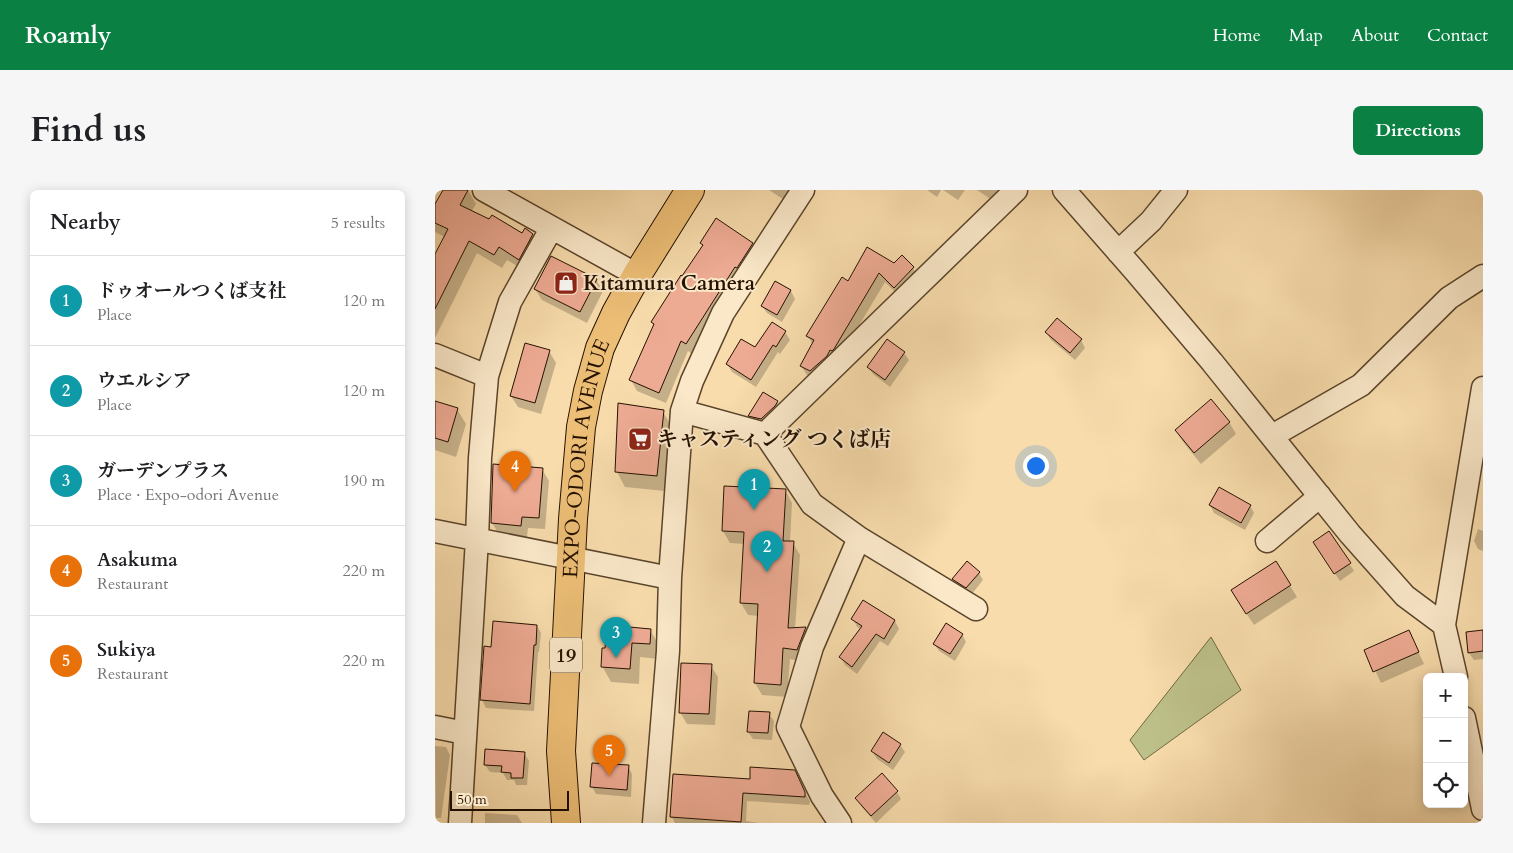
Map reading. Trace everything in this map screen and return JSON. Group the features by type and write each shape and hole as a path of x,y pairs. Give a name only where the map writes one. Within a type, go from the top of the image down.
{"main road":[{"name":"EXPO-ODORI AVENUE","path":"566,823 561,751 573,519 581,426 587,391 600,348 616,313 637,275 690,190"},
{"name":"EXPO-ODORI AVENUE","path":"546,823 561,751"}],"street":[{"path":"484,190 551,229 637,275"},
{"path":"654,823 668,651 670,578 682,411 692,381 723,313 803,190"},
{"path":"765,434 1016,190"},
{"path":"1064,190 1273,436 1350,534 1405,596 1444,625"},
{"path":"1118,252 1151,220 1176,190"},
{"path":"460,823 480,458 487,376 510,302 551,229"},
{"path":"1273,436 1361,385 1449,298 1483,276"},
{"path":"435,355 487,376"},
{"path":"1455,673 1444,625 1483,388"},
{"path":"682,411 765,434 812,504 859,538 976,609"},
{"path":"1464,497 1483,476"},
{"path":"1267,541 1320,496"},
{"path":"435,532 670,578"},
{"path":"840,823 822,796 788,727 812,647 859,538"},
{"path":"435,727 465,733"},
{"path":"1468,736 1482,797"}],"green space":[{"path":"1211,637 1241,690 1144,760 1130,740"}],"building":[{"path":"443,190 468,190 460,205 489,219 492,215 522,233 525,228 533,234 519,260 499,247 494,255 469,241 435,309 435,254 448,229 435,223 435,204"},
{"path":"716,218 753,243 737,268 735,267 686,344 681,341 659,393 629,380 654,324 651,322 703,245 700,243"},
{"path":"867,247 894,263 902,255 914,267 894,288 879,273 834,349 830,350 827,356 810,371 800,366 814,340 806,336 842,277 848,281"},
{"path":"551,256 597,279 580,312 534,289"},
{"path":"775,281 791,290 777,315 761,306"},
{"path":"1057,318 1082,339 1070,353 1045,332"},
{"path":"772,322 786,331 776,347 773,345 751,380 726,364 741,339 755,347"},
{"path":"887,339 905,352 885,380 867,367"},
{"path":"525,343 550,350 535,403 510,396"},
{"path":"763,392 778,401 775,406 761,419 748,416"},
{"path":"1211,399 1230,422 1194,453 1175,430"},
{"path":"435,401 458,408 448,442 435,438"},
{"path":"618,403 664,410 657,476 615,472"},
{"path":"493,464 543,468 539,518 522,517 521,526 491,523"},
{"path":"724,486 786,489 783,541 794,541 788,628 806,627 797,650 783,648 781,685 754,683 758,604 740,603 744,532 722,531"},
{"path":"1219,487 1251,505 1241,523 1209,505"},
{"path":"1329,531 1351,563 1334,574 1313,542"},
{"path":"967,561 980,572 966,588 952,579"},
{"path":"1276,561 1291,585 1246,614 1231,590"},
{"path":"863,600 895,620 884,639 876,634 852,667 839,657 862,626 851,619"},
{"path":"493,621 537,625 530,704 480,700 484,646 491,647"},
{"path":"946,623 963,634 950,654 933,644"},
{"path":"607,625 651,629 650,644 632,643 630,669 601,667 602,648 605,648"},
{"path":"1409,630 1419,652 1373,672 1364,650"},
{"path":"1483,630 1483,651 1468,653 1466,632"},
{"path":"681,663 712,664 709,714 679,713"},
{"path":"749,711 770,712 768,733 747,732"},
{"path":"883,732 901,744 889,763 871,751"},
{"path":"485,749 525,752 523,778 511,778 511,773 501,772 502,766 484,765"},
{"path":"592,763 629,765 627,790 590,787"},
{"path":"750,767 795,770 805,792 805,797 743,793 741,822 670,817 673,774 750,779"},
{"path":"882,773 898,791 871,816 855,798"}],"place":[{"name":"Kitamura Camera","path":"566,283"},
{"name":"キャスティング つくば店","path":"640,439"},
{"name":"Asakuma","path":"515,492"},
{"name":"ドゥオールつくば支社","path":"754,510"},
{"name":"ウエルシア","path":"767,572"},
{"name":"ガーデンプラス","path":"616,658"},
{"name":"Sukiya","path":"609,776"}]}
